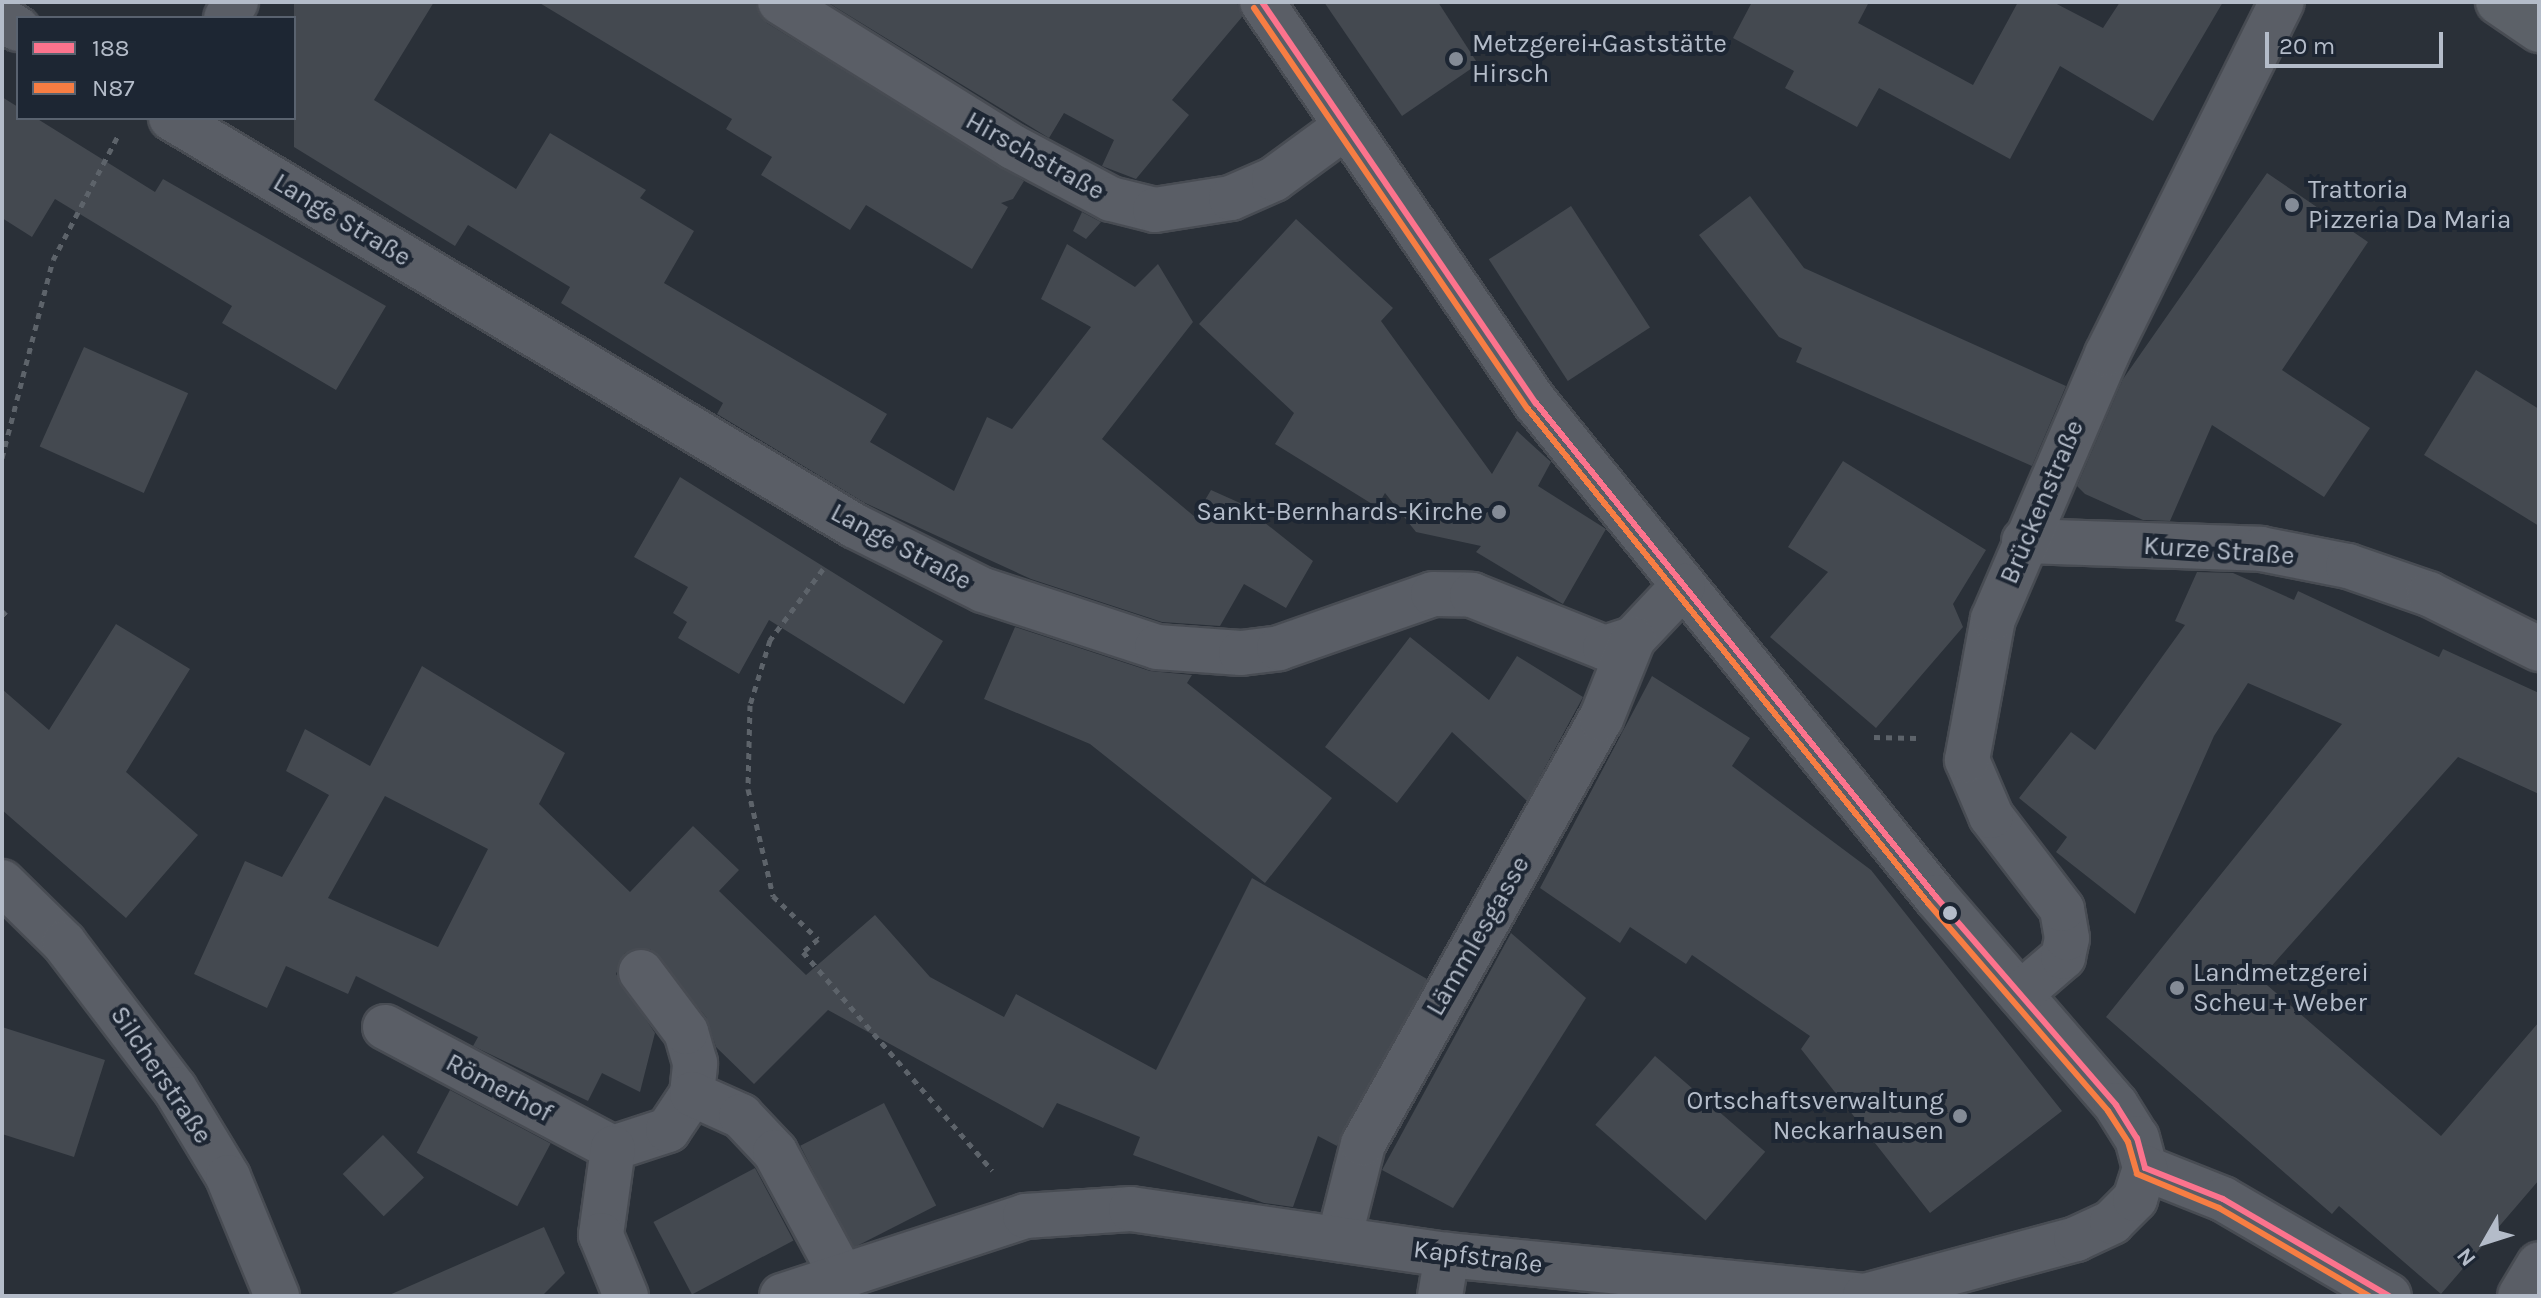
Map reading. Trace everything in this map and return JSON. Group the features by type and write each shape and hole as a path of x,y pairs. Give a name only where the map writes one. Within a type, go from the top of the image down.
{"main road":[{"path":"2498,2 2539,30"}],"street":[{"name":"Hirschstraße","path":"780,2 1013,147 1111,199 1155,210 1231,198 1274,179 1345,127"},
{"path":"1262,2 1536,403 2020,994 2116,1105 2137,1138 2145,1168 2223,1199 2389,1296"},
{"name":"Brückenstraße","path":"2020,994 2063,957 2062,909 1991,816 1967,760 1993,619 2024,541 2140,284 2282,2"},
{"name":"Lange Straße","path":"174,120 855,526 983,590 1157,647 1241,653 1279,648 1433,594 1472,595 1582,644 1605,648 1633,639"},
{"name":"Kurze Straße","path":"2024,541 2261,549 2348,566 2429,594 2539,649"},
{"path":"1633,639 1683,586"},
{"name":"Lämmlesgasse","path":"1339,1239 1363,1144 1478,930 1571,775 1633,639"},
{"name":"Silcherstraße","path":"2,882 64,943 175,1089 228,1177 277,1296"},
{"path":"626,1296 601,1235 613,1148 668,1130 692,1094 695,1063 686,1032 641,972"},
{"name":"Römerhof","path":"385,1027 613,1148"},
{"path":"692,1094 741,1116 775,1152 842,1276"},
{"name":"Kapfstraße","path":"782,1296 1025,1216 1131,1209 1339,1239 1443,1275 1833,1296 1897,1294 2076,1239 2112,1222 2135,1199 2145,1168"},
{"path":"2520,1296 2539,1264"}],"path":[{"path":"2,458 53,260 107,153"},
{"path":"855,526 770,640 750,705 748,789 773,896 818,939 803,952 995,1173 1025,1216"},
{"path":"1883,737 1926,738"}],"building":[{"path":"294,2 434,2 374,100 516,189 550,133 646,190 640,198 694,231 664,283 887,414 870,442 954,491 987,417 1012,429 1091,327 1041,299 1067,244 1135,287 1158,264 1193,322 1102,439 1195,517 1211,490 1240,503 1313,561 1286,608 1244,584 1220,626 1162,622 1031,579 863,502 717,414 723,403 561,303 570,287 468,225 455,246 294,147"},
{"path":"538,2 755,2 767,23 1024,181 1013,199 1001,203 1008,207 972,269 866,205 850,230 761,175 772,157 726,129 732,119"},
{"path":"827,2 1237,2 1242,17 1172,100 1189,115 1136,179 1102,166 1114,140 1064,113 1049,138"},
{"path":"1324,2 1438,2 1478,64 1402,116"},
{"path":"1752,2 1869,2 1858,23 1973,85 2018,2 2053,2 2103,28 2120,2 2223,2 2153,121 2060,66 2010,159 1879,88 1857,127 1785,88 1794,71 1733,38"},
{"path":"2,97 16,106 16,120 39,120 155,192 163,179 386,306 336,390 222,323 232,306 55,199 32,237 2,218"},
{"path":"2267,173 2368,242 2282,370 2370,428 2324,497 2212,425 2170,521 2143,520 2085,494 2077,486 2123,379"},
{"path":"1750,196 1804,268 2066,386 2032,466 1796,362 1802,348 1779,337 1699,235"},
{"path":"1571,206 1650,328 1568,381 1489,259"},
{"path":"1082,212 1101,222 1086,239 1073,231"},
{"path":"1296,219 1393,308 1381,321 1492,474 1517,431 1551,462 1538,486 1606,529 1563,604 1476,552 1481,546 1416,532 1385,493 1377,507 1275,444 1294,413 1199,324"},
{"path":"84,347 188,393 144,493 40,447"},
{"path":"2476,370 2539,409 2539,526 2424,455"},
{"path":"1843,461 1986,550 1953,604 1963,627 1876,728 1770,637 1828,572 1788,547"},
{"path":"680,477 943,641 904,704 769,620 739,674 678,638 687,622 673,613 688,587 634,557"},
{"path":"2197,572 2233,573 2294,600 2298,591 2439,657 2443,649 2539,693 2539,794 2458,757 2260,979 2441,1136 2539,1022 2539,1180 2441,1294 2339,1206 2332,1214 2106,1017 2342,724 2248,683 2214,736 2135,914 2056,852 2067,837 2019,798 2071,732 2095,750 2185,625 2175,621"},
{"path":"116,624 190,669 126,772 198,835 126,918 2,810 2,689 49,730"},
{"path":"1015,627 1150,671 1192,675 1187,683 1332,798 1265,883 1090,744 984,699"},
{"path":"1410,637 1489,700 1517,656 1583,697 1527,801 1452,732 1397,803 1325,747"},
{"path":"422,666 565,753 539,804 630,892 693,826 739,870 719,891 806,975 875,915 930,977 1004,1017 1016,994 1156,1070 1252,878 1427,979 1337,1146 1318,1136 1293,1207 1264,1203 1133,1155 1140,1137 1057,1103 1043,1128 828,1010 754,1084 716,1047 706,1017 650,949 625,953 616,974 655,1033 640,1092 602,1073 588,1101 473,1046 478,1037 356,976 348,994 286,966 267,1008 194,974 245,861 282,877 329,795 286,771 305,729 370,766","holes":["385,796 488,849 438,947 328,898"]},
{"path":"1652,676 1750,738 1732,766 1871,870 2062,1111 1930,1213 1801,1049 1810,1036 1692,955 1686,964 1630,927 1620,943 1540,888"},
{"path":"1511,933 1586,998 1453,1208 1382,1170"},
{"path":"2,1027 105,1060 74,1157 2,1134"},
{"path":"1655,1056 1765,1152 1705,1220 1595,1125"},
{"path":"450,1090 551,1144 517,1206 417,1153"},
{"path":"884,1103 936,1205 852,1248 800,1146"},
{"path":"383,1135 424,1177 384,1216 343,1174"},
{"path":"755,1168 793,1240 692,1294 653,1222"},
{"path":"544,1227 565,1273 542,1296 387,1296"}],"transit line":[{"name":"188","path":"1262,2 1536,403 1936,897 2116,1105 2137,1138 2145,1168"},
{"name":"N87","path":"1254,8 1528,409 1928,903 2108,1111 2128,1142 2137,1174 2219,1208 2369,1296"},
{"name":"188","path":"2145,1168 2223,1199 2389,1296"}],"place":[{"name":"Metzgerei+Gaststätte Hirsch","path":"1456,59"},
{"name":"Trattoria Pizzeria Da Maria","path":"2292,205"},
{"name":"Sankt-Bernhards-Kirche","path":"1499,512"},
{"name":"Landmetzgerei Scheu + Weber","path":"2177,988"},
{"name":"Ortschaftsverwaltung Neckarhausen","path":"1960,1116"}]}
